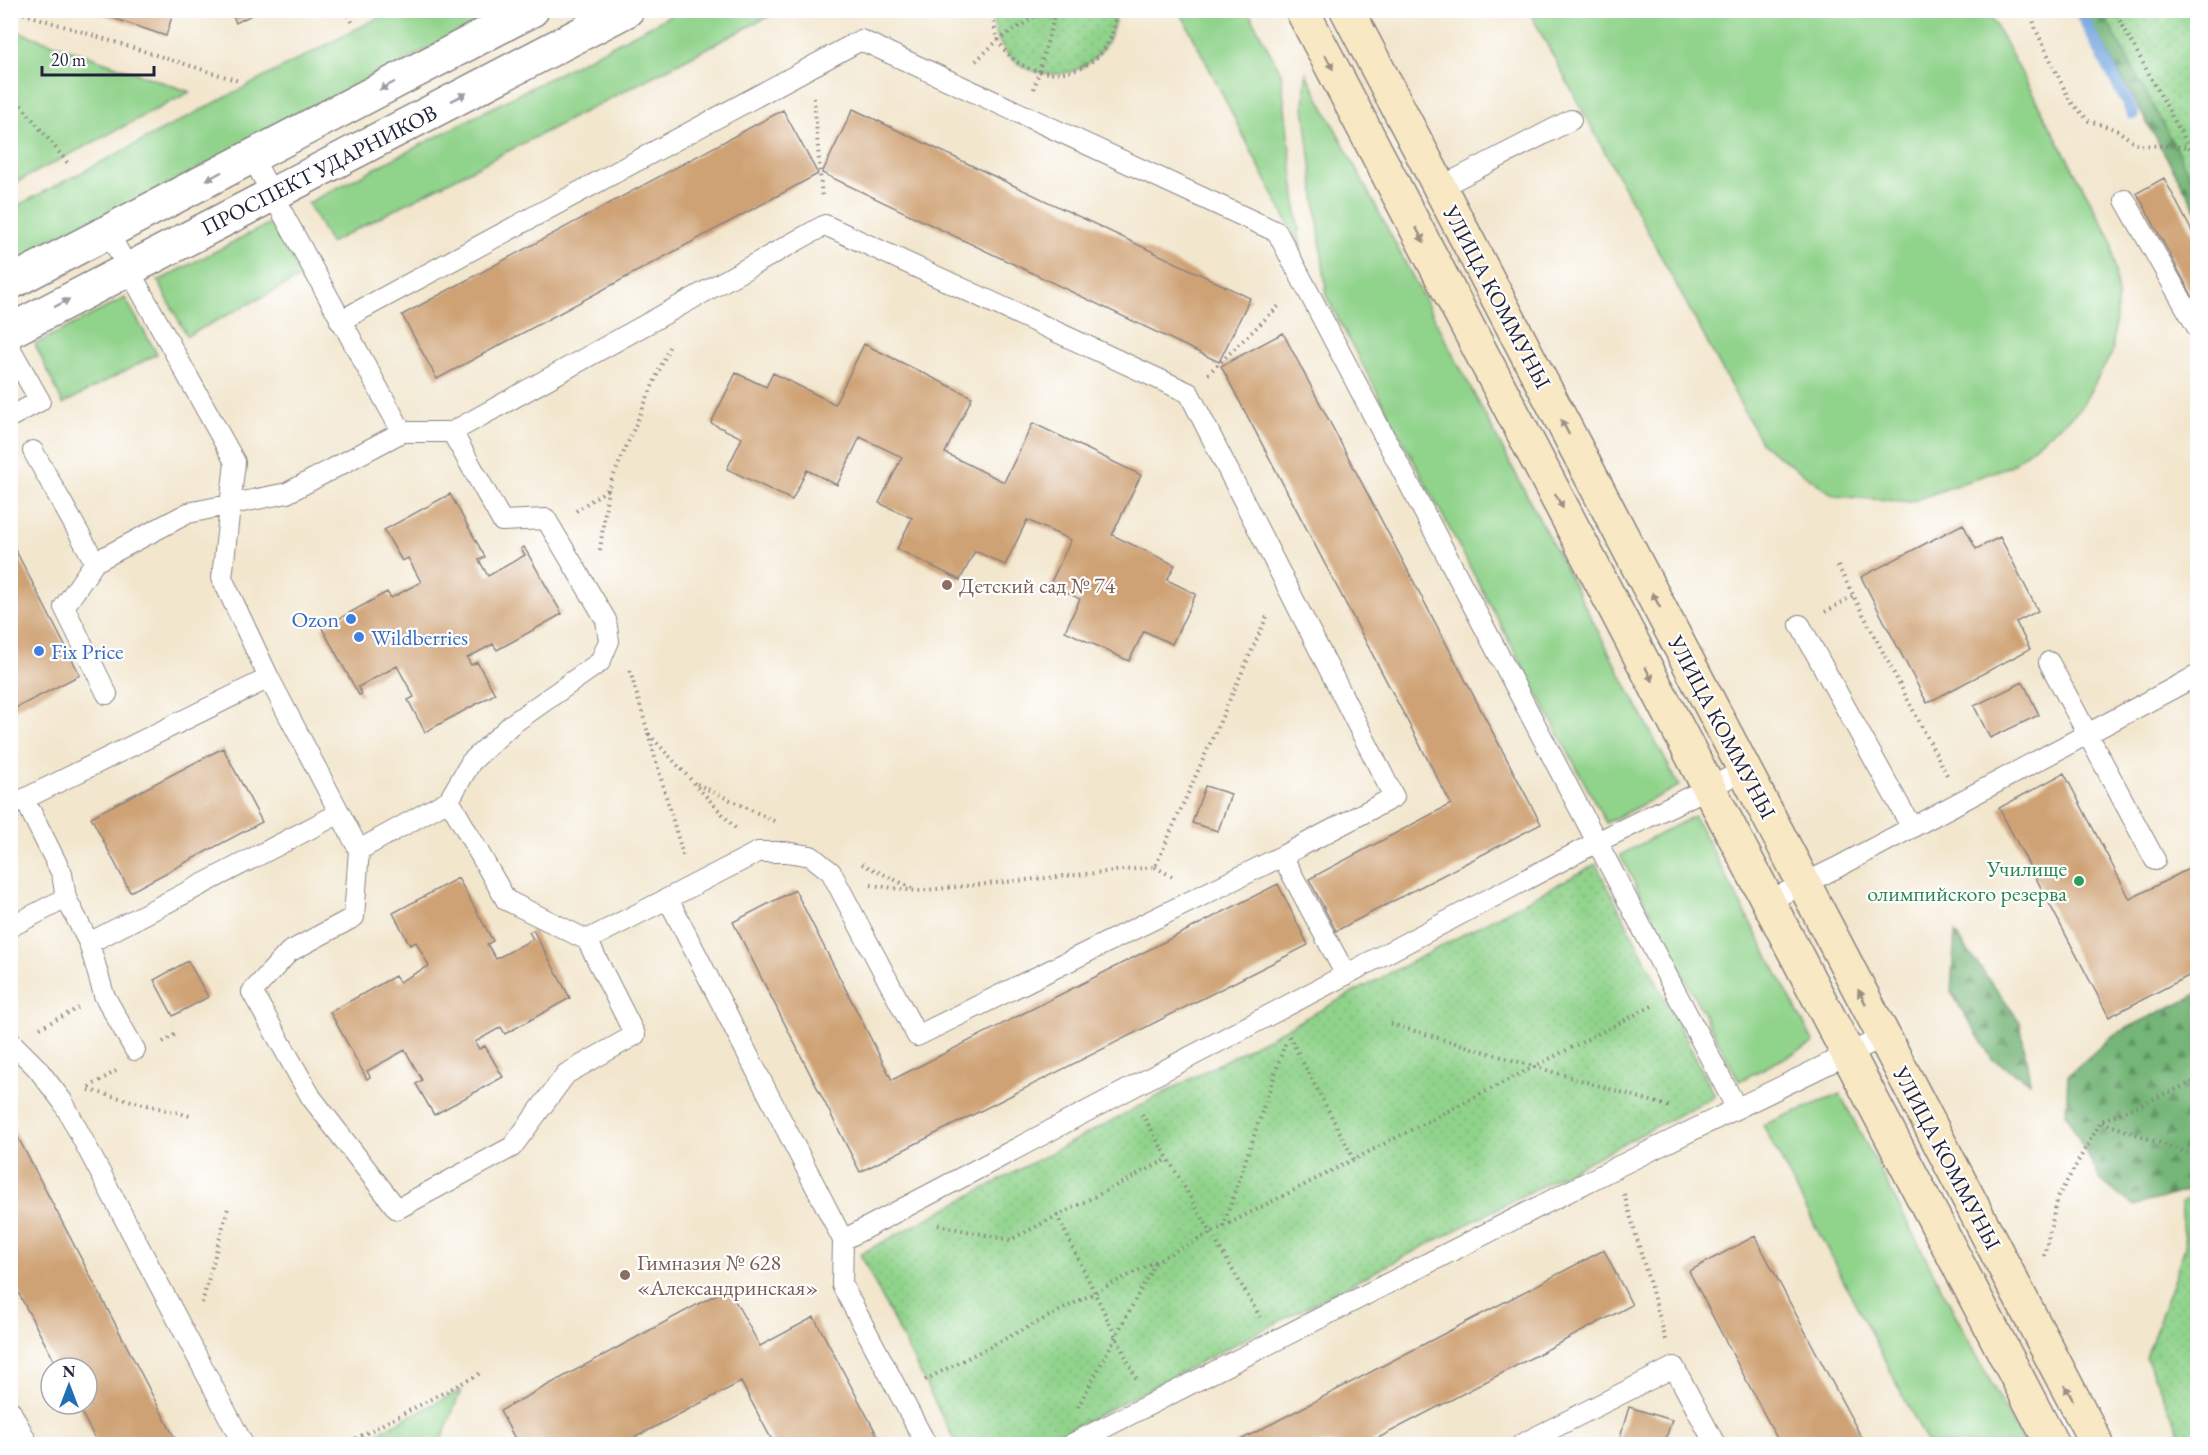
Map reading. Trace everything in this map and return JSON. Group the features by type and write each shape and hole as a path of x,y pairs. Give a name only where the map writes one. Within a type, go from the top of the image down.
{"main road":[{"name":"УЛИЦА КОММУНЫ","path":"1302,10 2052,1444"},
{"name":"УЛИЦА КОММУНЫ","path":"1347,10 2097,1444"}],"street":[{"name":"ПРОСПЕКТ УДАРНИКОВ","path":"10,282 532,10"},
{"name":"ПРОСПЕКТ УДАРНИКОВ","path":"10,331 627,10"}],"lane":[{"path":"340,321 861,39 1277,232 1737,1107"},
{"path":"1439,188 1571,120"},
{"path":"252,157 402,432"},
{"path":"2126,200 2198,329"},
{"path":"106,694 64,607 94,562 188,513 287,493 402,432 452,432 825,225 1189,393 1394,797 1282,856 917,1036 838,881 811,856 786,852 758,852 586,940"},
{"path":"108,232 236,462 222,578 269,678 338,814 359,850 354,917 289,952 252,992 311,1097 397,1209 512,1147 566,1074 635,1035 586,940 506,900 449,800"},
{"path":"10,348 40,401 10,417"},
{"path":"359,850 449,800 471,762 512,724 600,662 609,641 606,620 546,519 502,521 452,432"},
{"path":"33,451 94,562"},
{"path":"1800,625 1912,828"},
{"path":"2049,662 2156,860"},
{"path":"1768,902 2198,675"},
{"path":"10,806 269,678"},
{"path":"843,1240 1599,841 1745,770"},
{"path":"31,812 62,874 66,898 89,943 104,995 135,1050"},
{"path":"89,943 338,814"},
{"path":"1282,856 1346,975"},
{"path":"10,927 66,898"},
{"path":"668,899 843,1240 842,1285 926,1444"},
{"path":"1072,1444 1712,1119 1883,1037"},
{"path":"11,1042 63,1102 243,1444"},
{"path":"1522,1444 1674,1367 1715,1444"},
{"path":"10,1410 28,1444"}],"path":[{"path":"12,10 239,81"},
{"path":"346,10 352,22"},
{"path":"993,10 998,39 1015,61 1040,73 1067,73 1092,62 1109,40 1115,10"},
{"path":"953,82 998,39 1046,10"},
{"path":"1026,116 1056,10"},
{"path":"2030,10 2036,30 2070,101 2089,121 2117,130 2138,145 2189,147"},
{"path":"2114,10 2198,164"},
{"path":"812,65 825,225"},
{"path":"10,91 70,166"},
{"path":"1189,393 1304,281"},
{"path":"592,595 602,542 608,489 689,300"},
{"path":"546,519 577,511 608,489"},
{"path":"1838,566 1961,801"},
{"path":"838,881 916,891 1155,867 1283,579"},
{"path":"609,641 625,654 692,887"},
{"path":"648,733 758,852"},
{"path":"899,1394 1676,993"},
{"path":"11,1042 104,995"},
{"path":"1277,1011 1354,1159"},
{"path":"1391,1024 1712,1119"},
{"path":"1223,1227 1288,1034"},
{"path":"2044,1256 2058,1197 2101,1121 2198,1080"},
{"path":"86,1089 190,1116"},
{"path":"1143,1116 1274,1341"},
{"path":"2101,1121 2191,1154 2198,1161"},
{"path":"891,1215 1010,1240 1168,1159"},
{"path":"1617,1167 1674,1367"},
{"path":"190,1344 228,1208"},
{"path":"1057,1215 1149,1406"},
{"path":"1073,1415 1155,1261"},
{"path":"345,1444 481,1373"}],"green space":[{"path":"993,10 1115,10 1116,14 1107,42 1091,61 1071,71 1049,74 1028,69 1010,56 997,36"},
{"path":"391,11 501,11 11,266 11,209"},
{"path":"679,11 779,11 330,243 308,203"},
{"path":"1180,11 1248,11 1281,73 1301,249"},
{"path":"1529,11 1988,11 2111,239 2118,297 2112,353 2080,409 2010,466 1910,502 1835,496 1762,444"},
{"path":"2084,11 2197,11 2197,211"},
{"path":"2102,11 2197,11 2197,188"},
{"path":"11,29 190,92 11,185"},
{"path":"1306,73 1679,786 1606,823 1327,298 1304,106"},
{"path":"272,222 301,277 187,336 158,281"},
{"path":"125,298 157,354 63,404 35,344"},
{"path":"1694,816 1814,1043 1739,1081 1620,855"},
{"path":"1596,864 1715,1096 1042,1444 956,1444 860,1254"},
{"path":"1955,933 2020,1022 2030,1082 1992,1059 1951,992"},
{"path":"2197,994 2197,1188 2134,1206 2101,1181 2066,1114 2068,1075 2115,1034"},
{"path":"1840,1094 2023,1444 1928,1444 1763,1125"},
{"path":"2197,1191 2198,1444 2185,1444 2146,1358 2185,1247 2181,1203"},
{"path":"461,1390 440,1444 355,1444"}],"building":[{"path":"89,10 174,10 166,36"},
{"path":"230,10 261,10 236,23"},
{"path":"853,109 1250,298 1219,362 822,173"},
{"path":"783,110 818,174 437,379 402,315"},
{"path":"2164,178 2198,243 2198,307 2137,193"},
{"path":"1283,333 1541,824 1336,931 1309,879 1451,804 1221,366"},
{"path":"864,344 972,397 945,453 1004,482 1033,423 1141,475 1112,535 1175,565 1167,580 1196,594 1172,644 1144,631 1129,661 1065,631 1080,599 1050,584 1071,540 1027,520 1005,565 975,551 960,580 897,549 912,518 879,503 902,457 860,437 837,485 807,470 792,500 727,469 742,438 711,423 736,373 766,387 773,373 835,404"},
{"path":"450,494 485,557 479,560 488,576 525,555 521,549 524,547 562,614 497,650 493,644 467,658 471,665 477,662 495,694 425,732 408,700 414,697 397,666 358,687 362,694 359,695 322,628 387,592 391,598 421,582 408,558 402,561 384,530"},
{"path":"1963,524 1976,549 2000,537 2038,611 2016,622 2030,649 1927,703 1861,577"},
{"path":"14,547 80,675 10,711 10,549"},
{"path":"2023,682 2039,715 1990,738 1974,706"},
{"path":"223,748 262,822 130,892 91,817"},
{"name":"Училище олимпийского резерва","path":"2064,773 2130,899 2198,864 2198,971 2109,1017 1999,808"},
{"path":"1205,786 1231,794 1218,831 1192,823"},
{"path":"458,878 493,941 487,944 496,959 533,939 529,932 533,930 570,998 505,1034 501,1027 475,1042 479,1049 485,1046 503,1077 434,1115 416,1084 422,1080 405,1050 367,1071 370,1077 367,1079 330,1012 395,976 399,982 429,966 416,942 410,945 393,913"},
{"path":"1278,884 1308,945 860,1172 733,922 795,890 892,1080"},
{"path":"188,961 208,997 173,1016 154,980"},
{"path":"10,1122 178,1444 98,1444 83,1416 99,1416 99,1356 52,1356 10,1277"},
{"path":"1755,1236 1865,1444 1780,1444 1689,1271"},
{"path":"1604,1250 1632,1305 1367,1444 1233,1444"},
{"path":"728,1288 760,1346 814,1317 882,1444 774,1444 741,1382 622,1444 518,1444 500,1411"},
{"path":"1629,1407 1672,1420 1664,1444 1618,1444"}],"waterway":[{"path":"2079,10 2133,114"}],"place":[{"name":"Детский сад № 74","path":"947,585"},
{"name":"Ozon","path":"351,619"},
{"name":"Wildberries","path":"359,637"},
{"name":"Fix Price","path":"39,651"},
{"name":"Училище олимпийского резерва","path":"2079,881"},
{"name":"Гимназия № 628 «Александринская»","path":"625,1275"}]}
